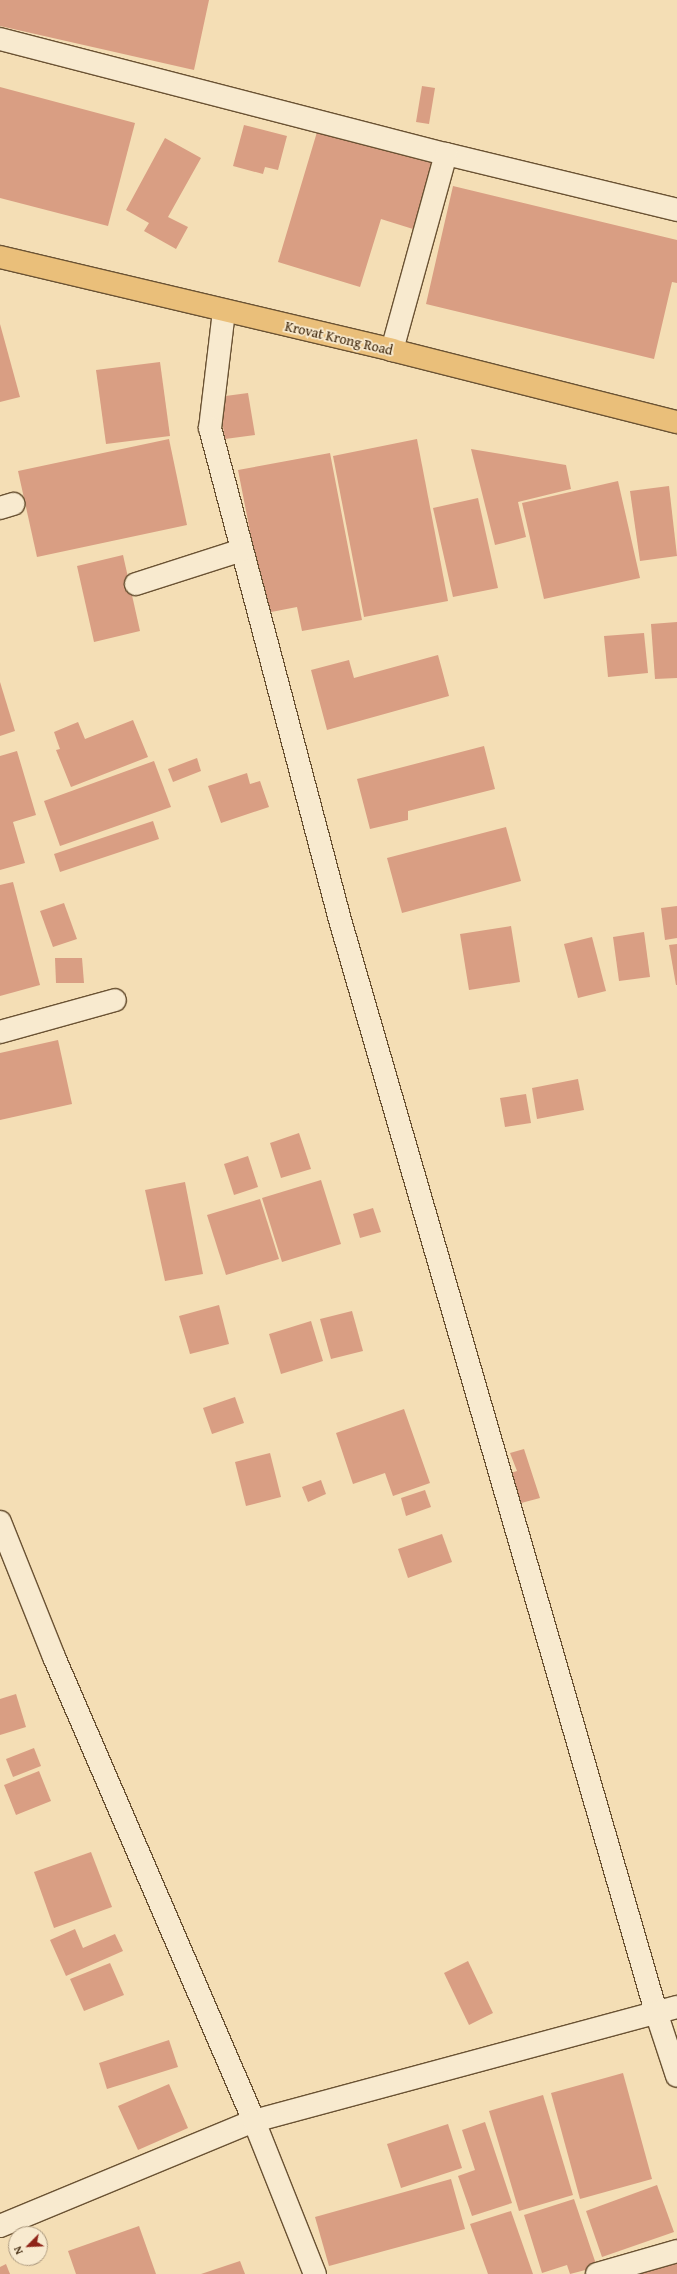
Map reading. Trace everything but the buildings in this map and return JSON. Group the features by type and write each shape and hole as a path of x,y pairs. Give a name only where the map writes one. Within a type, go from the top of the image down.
{"highway":[{"name":"Krovat Krong Road","path":"0,257 392,350 677,422"}],"street":[{"path":"0,39 446,154 677,210"},
{"path":"392,350 446,154"},
{"path":"224,311 210,428 340,920 656,2012 677,2076"},
{"path":"136,584 242,550"},
{"path":"0,1032 115,1000"},
{"path":"0,1522 57,1664 254,2121 315,2274"},
{"path":"0,2226 254,2121 677,2007"},
{"path":"597,2274 677,2251"}]}
